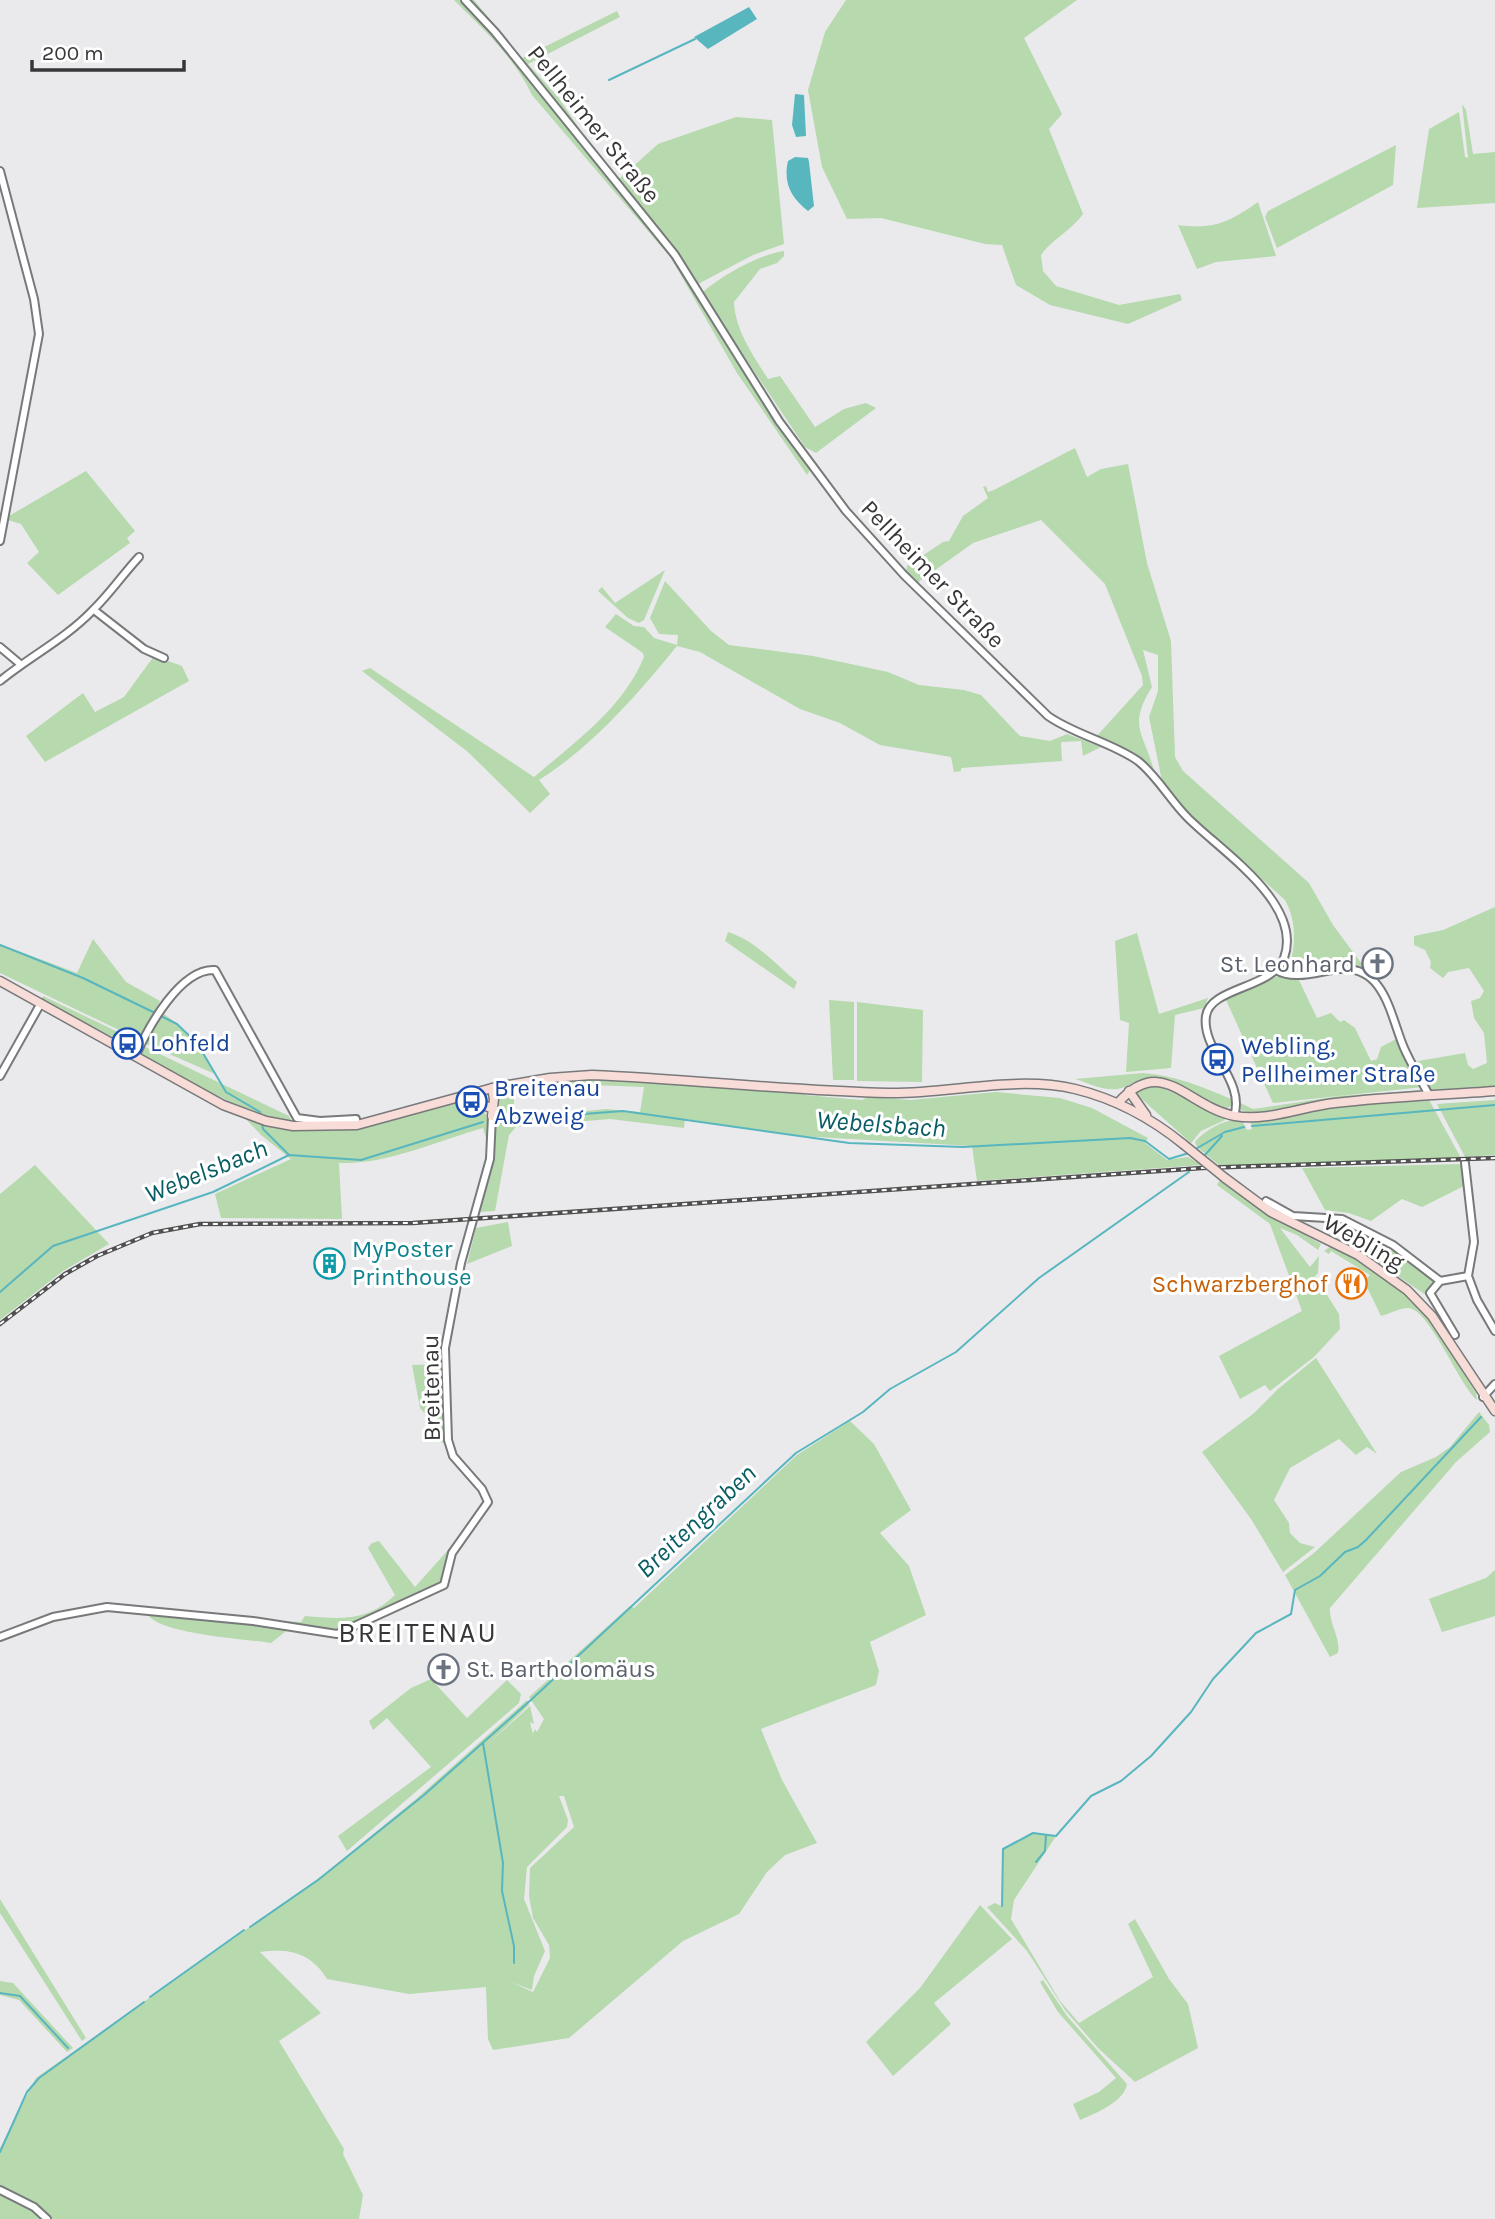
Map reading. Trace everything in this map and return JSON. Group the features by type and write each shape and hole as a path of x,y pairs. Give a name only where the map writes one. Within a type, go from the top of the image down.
{"main road":[{"path":"0,981 136,1055 195,1091 262,1119 302,1126 357,1125 488,1089 550,1078 592,1075 891,1093 1033,1085 1073,1088 1118,1103 1150,1120 1225,1178 1263,1203"},
{"path":"1118,1103 1141,1082 1163,1083 1234,1116 1254,1116 1335,1103 1495,1091"},
{"path":"488,1089 488,1107 492,1116"},
{"path":"488,1089 494,1100 492,1116"},
{"path":"1129,1091 1150,1120"},
{"path":"455,1098 477,1101 488,1107"},
{"name":"Webling","path":"1263,1203 1358,1255 1407,1290 1438,1325 1483,1397 1495,1411"}],"street":[{"name":"Pellheimer Straße","path":"465,0 495,32 541,93 676,255 779,421 868,537 1039,709 1066,728 1138,762 1187,817 1250,874 1279,912 1286,934 1285,956 1276,970"},
{"path":"0,171 34,299 39,334 0,541"},
{"path":"0,681 19,663 49,646 94,610 139,557"},
{"path":"94,610 144,649 164,658"},
{"path":"0,647 19,663"},
{"path":"1234,1116 1236,1109 1231,1084 1207,1029 1206,1013 1214,1002 1276,970 1285,975 1342,969 1369,975 1386,997 1404,1049 1429,1096"},
{"path":"136,1055 166,1002 200,973 215,970 297,1118 320,1121 356,1119 357,1125"},
{"path":"0,1076 41,1003"},
{"name":"Breitenau","path":"0,1637 53,1616 107,1607 300,1627 337,1634 444,1585 452,1553 488,1502 482,1489 453,1456 448,1440 445,1348 461,1263 490,1159 492,1116"},
{"path":"1465,1163 1474,1242 1468,1276 1477,1300 1495,1331"},
{"name":"Webling","path":"1263,1203 1293,1216 1342,1219 1352,1223 1393,1245 1440,1281"},
{"path":"1455,1335 1430,1296 1440,1281 1468,1276"},
{"path":"1483,1397 1495,1384"},
{"path":"1483,1397 1495,1390"},
{"path":"0,2190 34,2207 47,2219"}],"green space":[{"path":"454,0 462,0 480,17 671,256 733,357 810,470 807,475 737,373 671,258 532,95 507,56"},
{"path":"468,0 474,0 522,58 617,11 620,17 528,64 558,97 581,131 579,135 493,26"},
{"path":"846,0 1077,0 1024,38 1062,114 1049,129 1083,214 1041,255 1043,271 1056,286 1119,305 1180,294 1182,300 1128,324 1050,305 1016,285 1002,245 985,244 881,218 847,219 822,167 808,90 825,32"},
{"path":"1462,104 1466,110 1473,154 1495,152 1495,203 1417,208 1429,129 1459,112 1465,157 1468,158"},
{"path":"736,117 772,120 784,244 753,255 698,284 682,259 618,180 658,144"},
{"path":"1396,145 1393,185 1277,248 1265,217 1268,211"},
{"path":"1258,202 1276,256 1216,262 1197,269 1178,225 1221,223"},
{"path":"784,251 784,256 777,263 760,269 734,302 741,332 751,351 768,379 780,376 815,427 844,409 866,403 876,408 816,453 805,447 705,298 704,291 732,272 753,261"},
{"path":"1075,448 1087,477 1101,469 1128,464 1147,563 1171,641 1175,757 1183,771 1309,883 1333,925 1364,967 1361,969 1337,966 1288,971 1294,935 1292,917 1285,900 1189,813 1162,781 1149,717 1158,691 1158,655 1143,650 1152,687 1144,700 1139,721 1154,771 1095,738 1143,685 1142,676 1105,584 1041,520 973,543 917,583 906,572 907,566 943,542 949,541 963,516 988,498 983,487 986,486 988,492 994,490"},
{"path":"86,471 135,531 127,538 130,543 58,595 27,563 39,552 21,524 8,520 9,516"},
{"path":"665,570 644,620 639,623 628,618 598,591 602,587 615,603"},
{"path":"665,581 711,631 729,645 813,656 888,672 919,685 964,690 981,695 1020,736 1050,741 1067,734 1101,747 1083,756 1081,741 1061,742 1062,761 961,768 961,771 954,772 951,757 880,745 840,723 800,709 700,652 677,646 596,736 539,780 550,794 530,813 468,752 362,671 370,668 534,777 611,708 635,675 644,657 643,653 605,627 616,614 634,626 644,627 654,638 677,645 678,635 659,634 650,618"},
{"path":"154,656 182,666 189,681 45,762 26,736 83,693 95,712 124,697"},
{"path":"1495,907 1495,1087 1430,1090 1416,1066 1418,1061 1465,1053 1468,1065 1473,1069 1487,1063 1484,1033 1474,1018 1471,1001 1480,998 1484,991 1469,968 1448,972 1443,978 1430,968 1431,962 1425,950 1414,945 1414,936 1443,930"},
{"path":"728,932 747,941 772,960 797,982 794,989 725,941"},
{"path":"1137,933 1159,1014 1208,998 1204,1008 1175,1015 1171,1068 1126,1072 1129,1023 1120,1020 1115,941"},
{"path":"93,939 126,982 160,1001 140,1040 0,973 0,944 77,973"},
{"path":"1297,976 1317,1018 1331,1013 1340,1022 1344,1020 1355,1028 1371,1061 1377,1059 1381,1047 1398,1038 1423,1087 1273,1103 1226,1000 1275,977"},
{"path":"43,996 139,1042 136,1046 127,1041 122,1044 42,999"},
{"path":"829,1000 854,1002 854,1080 833,1080"},
{"path":"857,1002 923,1010 922,1082 857,1081"},
{"path":"161,1012 193,1039 215,1074 144,1043"},
{"path":"143,1046 289,1116 292,1122 251,1110 213,1094 140,1053"},
{"path":"1143,1073 1166,1076 1199,1086 1231,1099 1232,1105 1226,1109 1217,1106 1181,1087 1152,1078 1116,1089 1098,1087 1075,1079"},
{"path":"596,1079 801,1091 805,1095 862,1100 868,1097 910,1100 996,1092 1060,1098 1092,1108 1148,1138 1145,1143 1167,1160 1188,1157 1202,1165 977,1181 972,1146 798,1136 685,1119 684,1128 610,1119 516,1127 509,1135 495,1211 479,1212 489,1175 498,1094 513,1088","holes":["565,1084 644,1087 640,1112 606,1109 514,1118 514,1093"]},
{"path":"1153,1084 1222,1115 1225,1120 1201,1131 1191,1143 1136,1094 1138,1088"},
{"path":"1422,1090 1418,1093 1318,1102 1252,1114 1241,1110 1238,1102 1253,1109 1340,1096"},
{"path":"1428,1098 1461,1158 1220,1166 1197,1147 1195,1142 1210,1129 1229,1121 1242,1120 1247,1130 1252,1129 1250,1120 1341,1105"},
{"path":"1495,1100 1495,1155 1465,1157 1437,1104"},
{"path":"468,1101 481,1105 487,1117 488,1145 483,1128 393,1156 357,1163 339,1163 342,1219 221,1218 215,1194 291,1159 244,1117 293,1128 341,1129"},
{"path":"1463,1164 1464,1186 1422,1207 1402,1199 1371,1221 1349,1213 1325,1210 1302,1168"},
{"path":"35,1165 109,1244 63,1271 0,1320 0,1194"},
{"path":"1220,1180 1272,1216 1321,1244 1318,1250 1297,1235 1280,1228 1310,1267 1319,1256 1318,1273 1315,1276 1339,1314 1340,1329 1314,1357 1270,1391 1265,1385 1240,1399 1219,1356 1302,1311 1270,1224 1217,1185"},
{"path":"508,1222 512,1246 467,1264 476,1228"},
{"path":"1371,1235 1434,1279 1426,1295 1362,1252"},
{"path":"1331,1246 1382,1275 1417,1306 1446,1344 1476,1393 1477,1400 1425,1320 1416,1311 1408,1308 1381,1316 1364,1281 1370,1275 1331,1251 1329,1254 1324,1251"},
{"path":"442,1340 447,1445 434,1438 433,1423 420,1408 412,1365 440,1364"},
{"path":"1316,1358 1377,1454 1367,1447 1356,1455 1339,1439 1290,1468 1274,1500 1289,1523 1290,1533 1300,1543 1315,1547 1283,1572 1251,1519 1202,1452 1253,1414"},
{"path":"1479,1412 1489,1425 1490,1432 1456,1462 1330,1608 1338,1653 1330,1657 1285,1575 1314,1553 1401,1472 1436,1457 1450,1447"},
{"path":"850,1421 874,1444 911,1510 880,1533 909,1566 926,1615 870,1642 879,1671 876,1685 761,1729 782,1780 817,1843 785,1855 767,1872 739,1914 683,1941 569,2038 493,2050 488,2039 486,1987 409,1994 327,1979 314,1963 299,1954 260,1952 321,2013 279,2041 344,2149 343,2154 363,2195 359,2219 0,2219 0,2148 36,2078 323,1875 416,1799 527,1700 529,1705 485,1747 530,1706 533,1734 535,1729 537,1732 544,1719 529,1697 630,1606 634,1608 797,1455","holes":["559,1796 564,1796 574,1827 530,1868 529,1896 533,1918 549,1945 550,1958 533,1992 511,1982 532,1990 534,1976 545,1951 524,1899 527,1867 567,1827 568,1820"]},
{"path":"457,1540 443,1584 378,1615 335,1631 245,1619 301,1622 305,1616 342,1618 364,1614 385,1604 395,1595 368,1548 372,1543 379,1541 415,1587"},
{"path":"1495,1570 1495,1616 1442,1632 1429,1599 1486,1578"},
{"path":"147,1613 290,1628 271,1643 184,1631 154,1620"},
{"path":"431,1679 467,1718 507,1680 521,1694 519,1703 347,1851 338,1836 431,1767 387,1718 373,1730 369,1721 411,1688"},
{"path":"1033,1833 1056,1836 1014,1900 1011,1919 1060,2001 1079,2023 1153,1977 1128,1924 1135,1919 1169,1979 1188,2004 1198,2048 1135,2082 1098,2048 1065,2010 1027,1951 987,1907 995,1903 1003,1907 1003,1849"},
{"path":"0,1899 86,2038 82,2041 0,1913"},
{"path":"980,1905 1012,1939 934,2003 951,2024 893,2076 866,2042 920,1988"},
{"path":"1043,1980 1067,2016 1127,2084 1115,2101 1080,2120 1073,2104 1099,2092 1116,2078 1058,2012 1040,1982"},
{"path":"0,1981 13,1983 73,2048 67,2052 19,2000 0,1995"}],"water":[{"path":"749,7 757,19 708,49 694,37"},
{"path":"795,94 804,95 806,136 796,137 792,125"},
{"path":"795,157 808,158 809,162 814,206 808,211 797,201 788,183 788,161"}],"waterway":[{"path":"609,80 695,39"},
{"path":"0,945 83,978 153,1012"},
{"path":"161,1016 177,1024 197,1043 226,1092 261,1115"},
{"name":"Webelsbach","path":"1252,1126 1495,1105"},
{"name":"Webelsbach","path":"505,1120 623,1111 849,1143 963,1147 1130,1138 1145,1141 1169,1159 1189,1153"},
{"name":"Webelsbach","path":"0,1292 53,1246 213,1192 289,1155 361,1160 483,1122"},
{"path":"262,1124 263,1129 288,1154"},
{"name":"Breitengraben","path":"1194,1150 1225,1132 1244,1127"},
{"name":"Breitengraben","path":"1205,1155 1222,1136"},
{"name":"Breitengraben","path":"250,1927 318,1880 424,1795 532,1699 796,1453 863,1412 890,1389 956,1352 1039,1278 1189,1172"},
{"path":"1002,1906 1003,1849 1033,1833 1056,1836 1091,1796 1121,1781 1151,1756 1191,1712 1213,1679 1256,1633 1291,1614 1295,1590 1320,1576 1345,1552 1358,1547 1366,1540 1481,1417"},
{"path":"483,1743 503,1863 502,1891 514,1946 514,1963"},
{"path":"1036,1862 1045,1851 1046,1835"},
{"name":"Breitengraben","path":"150,1997 244,1930"},
{"path":"0,1993 20,1996 68,2048"},
{"name":"Breitengraben","path":"0,2152 27,2092 39,2078 144,2002"}],"railway":[{"path":"0,1324 65,1274 97,1256 152,1233 200,1224 413,1223 1202,1168 1495,1158"}],"place":[{"name":"St. Leonhard","path":"1378,964"},
{"name":"Lohfeld","path":"127,1043"},
{"name":"Webling, Pellheimer Straße","path":"1218,1060"},
{"name":"Breitenau Abzweig","path":"471,1102"},
{"name":"MyPoster Printhouse","path":"329,1263"},
{"name":"Schwarzberghof","path":"1351,1284"},
{"name":"St. Bartholomäus","path":"443,1669"}],"district":[{"name":"BREITENAU","path":"418,1632"}]}
